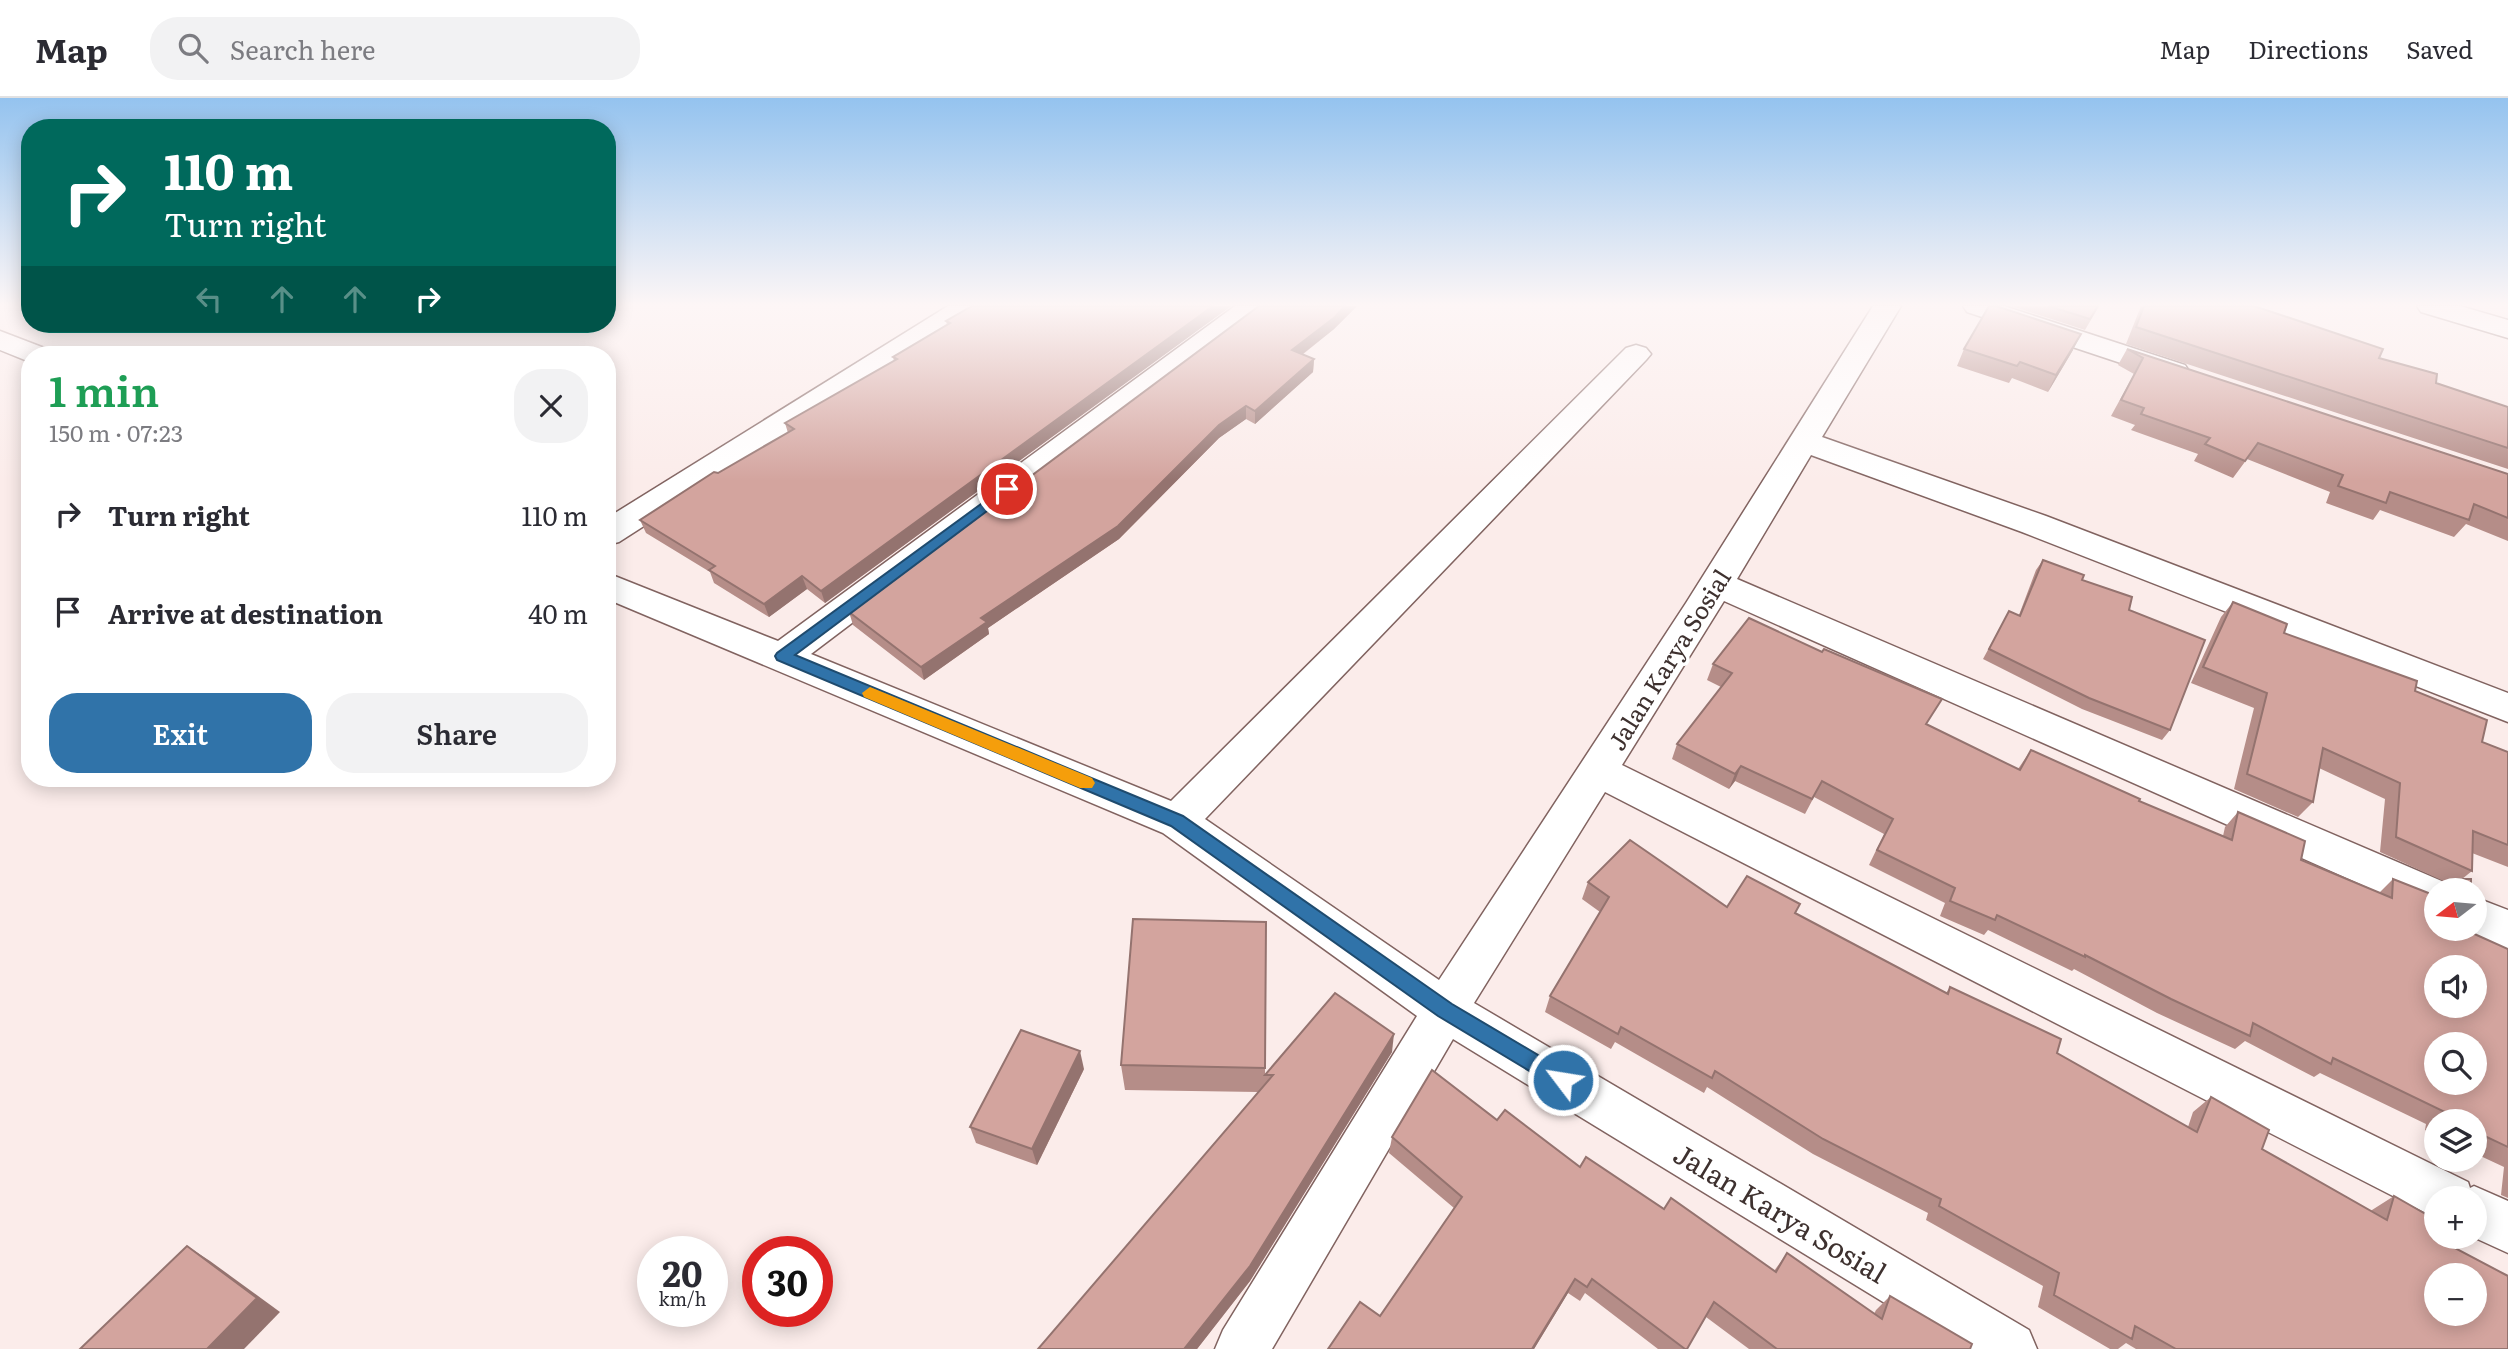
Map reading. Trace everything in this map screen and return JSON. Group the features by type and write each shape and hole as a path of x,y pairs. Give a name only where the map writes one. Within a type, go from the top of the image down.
{"street":[{"path":"616,528 875,364"},
{"path":"783,656 1175,364"},
{"path":"1177,821 1626,364"},
{"name":"Jalan Karya Sosial","path":"1445,1010 1717,584 1850,364"},
{"path":"2153,364 2203,381"},
{"path":"1802,441 2034,524 2508,708"},
{"path":"1717,584 2424,893"},
{"name":"Jalan Karya Sosial","path":"616,589 1177,821 1445,1010 2010,1349"},
{"path":"1597,770 2424,1186"},
{"path":"2487,921 2508,930"},
{"path":"1242,1349 1445,1010"},
{"path":"2487,1218 2508,1228"}],"building":[{"path":"888,364 1133,364 821,591 802,576 764,604 709,570 715,566 640,520 714,472 718,473 794,429 785,423"},
{"path":"1181,364 1308,364 1255,411 1246,406 1219,425 1118,526 981,618 987,622 921,667 849,612"},
{"path":"2027,364 2062,364 2056,375"},
{"path":"2140,364 2174,364 2508,474 2508,518 2474,504 2469,520 2390,492 2386,503 2338,486 2343,475 2258,443 2245,461 2205,444 2210,438 2141,414 2144,408 2121,400"},
{"path":"2251,364 2402,364 2437,374 2436,383 2508,407 2508,448"},
{"path":"2043,560 2084,575 2082,580 2132,597 2129,610 2205,640 2170,730 2089,698 1989,649 2009,611 2020,616"},
{"path":"2233,602 2287,624 2284,633 2417,681 2415,691 2487,720 2482,742 2508,752 2508,845 2473,831 2472,871 2396,837 2400,783 2323,748 2313,802 2247,774 2267,693 2203,667"},
{"path":"1749,618 1822,652 1824,649 1942,699 1926,724 2020,770 2031,750 2140,799 2139,801 2232,840 2238,812 2305,841 2301,860 2392,898 2393,879 2424,891 2424,942 2487,942 2487,940 2508,949 2508,1147 2487,1137 2487,1109 2439,1109 2333,1058 2331,1064 2253,1023 2250,1036 1997,915 1995,920 1950,901 1955,888 1877,850 1893,819 1822,781 1812,799 1741,766 1735,774 1677,744 1732,673 1713,664"},
{"path":"1630,840 1727,907 1747,876 1800,904 1795,913 1948,994 1950,987 2061,1039 2057,1053 2197,1132 2211,1097 2269,1130 2262,1149 2387,1220 2394,1196 2424,1213 2424,1249 2457,1249 2483,1263 2424,1263 2424,1326 2487,1326 2487,1265 2508,1276 2508,1349 2176,1349 2135,1326 2132,1339 2054,1295 2059,1273 1939,1206 1941,1199 1823,1139 1715,1071 1712,1078 1621,1027 1618,1034 1550,996 1609,897 1588,882"},
{"path":"1133,919 1266,922 1265,1068 1121,1065"},
{"path":"1335,993 1394,1034 1250,1266 1184,1349 1038,1349 1273,1075 1265,1075"},
{"path":"1021,1030 1080,1051 1032,1149 970,1127"},
{"path":"1432,1070 1497,1120 1505,1110 1580,1167 1586,1157 1664,1209 1671,1198 1776,1272 1787,1253 1882,1319 1890,1296 1972,1344 1970,1349 1777,1349 1714,1302 1685,1349 1592,1279 1587,1287 1575,1279 1532,1349 1328,1349 1360,1302 1380,1316 1462,1197 1392,1137"},
{"path":"187,1246 257,1298 207,1349 80,1349"}],"slow traffic":[{"path":"870,693 1086,783"}],"route":[{"path":"1007,489 783,656 1177,821 1445,1010 1563,1080"}]}
